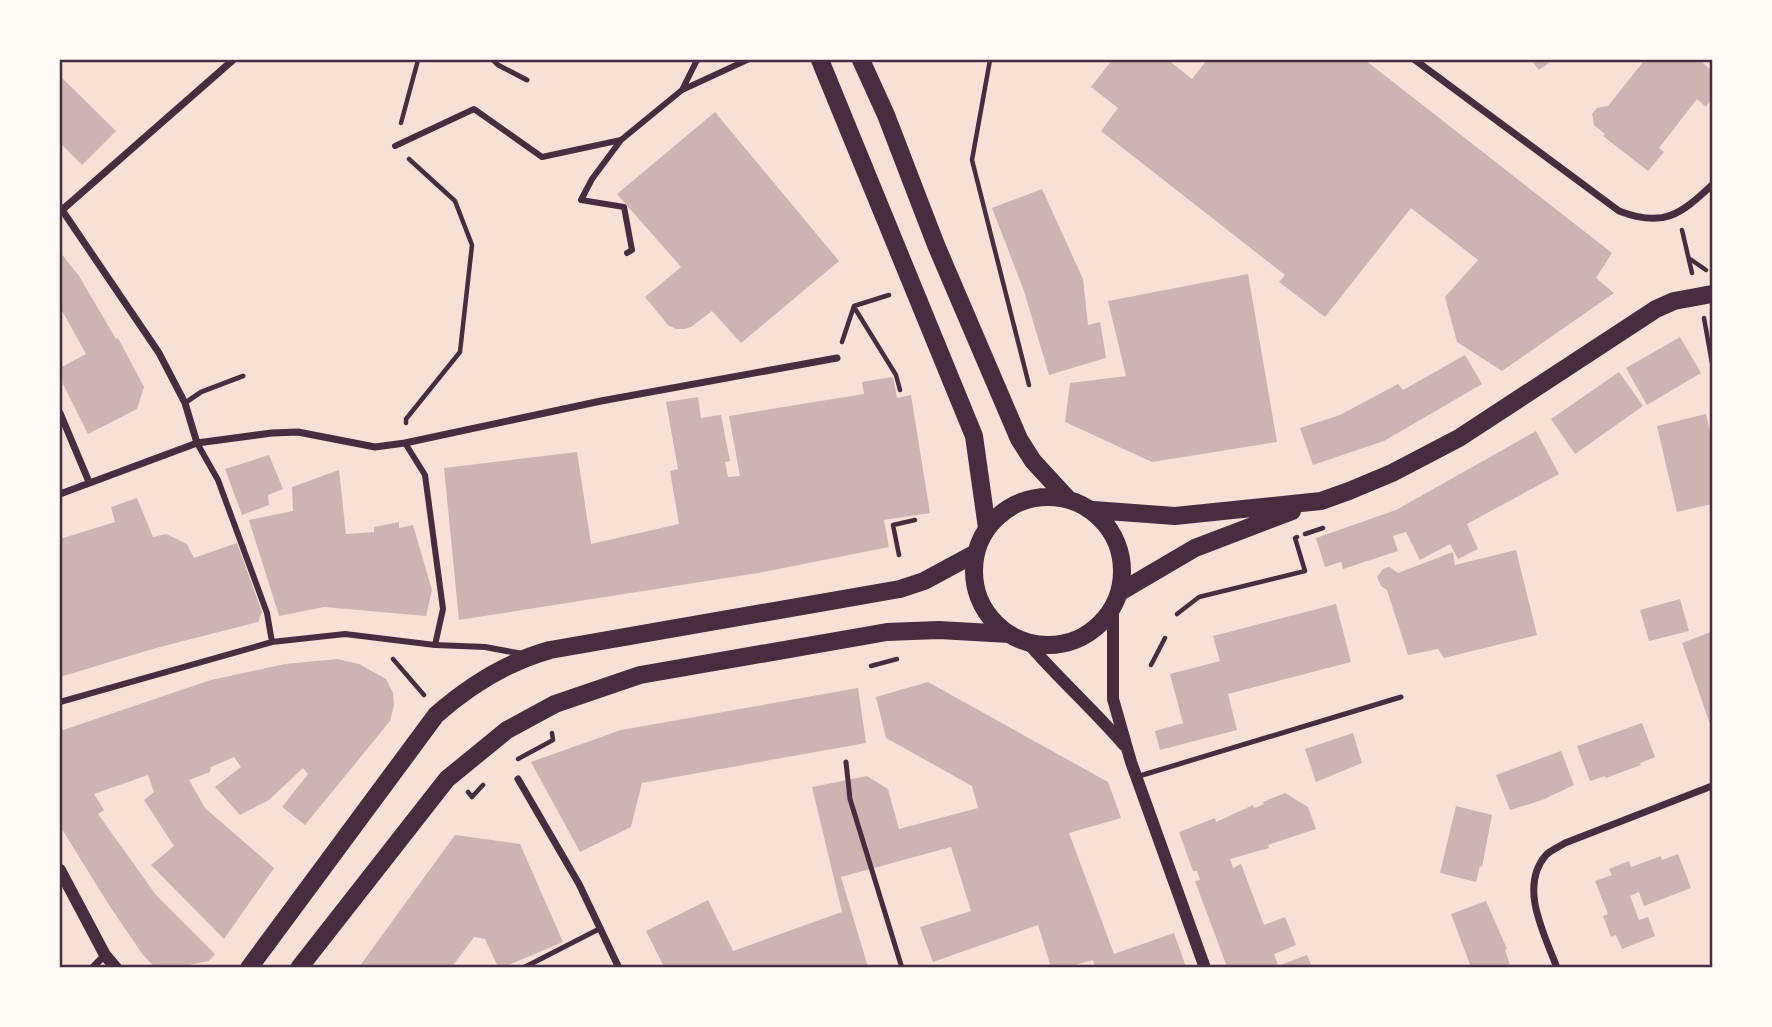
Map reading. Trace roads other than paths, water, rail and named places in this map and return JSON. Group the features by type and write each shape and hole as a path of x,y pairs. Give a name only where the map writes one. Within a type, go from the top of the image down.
{"main road":[{"path":"820,60 974,436 987,528"},
{"path":"861,60 1019,439 1033,461 1068,499"},
{"path":"1120,592 1195,548 1349,491 1459,438 1643,316 1674,301 1706,294"},
{"path":"1093,510 1111,530 1121,554 1120,592 1113,611 1100,625 1075,640 1046,646 1009,634 992,619 979,599 974,577 976,553 987,528 1003,512 1023,501 1045,496 1068,499 1093,510 1175,516 1315,502"},
{"path":"249,968 436,715 505,667 550,650 900,589 924,581 976,553"},
{"path":"299,968 447,779 507,730 555,704 640,675 887,632 1009,634"}],"street":[{"path":"233,60 61,208 159,353 185,403 197,443 218,480 267,613 272,642"},
{"path":"682,90 696,60"},
{"path":"627,253 632,250 624,207 582,200 592,179 621,140 682,90 747,60"},
{"path":"1415,60 1619,211 1652,220 1678,212 1713,186"},
{"path":"395,146 474,108 542,158 621,140"},
{"path":"60,494 197,443 298,432 375,447 601,401 837,358"},
{"path":"60,413 89,482"},
{"path":"405,443 425,475 443,609 435,645"},
{"path":"1113,611 1113,699 1136,777 1206,968"},
{"path":"60,702 272,642 345,634 435,645 485,647 532,655"},
{"path":"1027,642 1055,674 1094,710 1129,751"},
{"path":"518,779 601,928 620,968"},
{"path":"1557,968 1535,906 1534,888 1546,856 1565,843 1713,786"},
{"path":"60,870 105,955 117,968"},
{"path":"92,968 105,955"}],"lane":[{"path":"493,60 527,80"},
{"path":"185,403 201,392 243,376"},
{"path":"1136,777 1401,697"},
{"path":"846,762 850,799 902,968"},
{"path":"523,968 601,928"}]}
